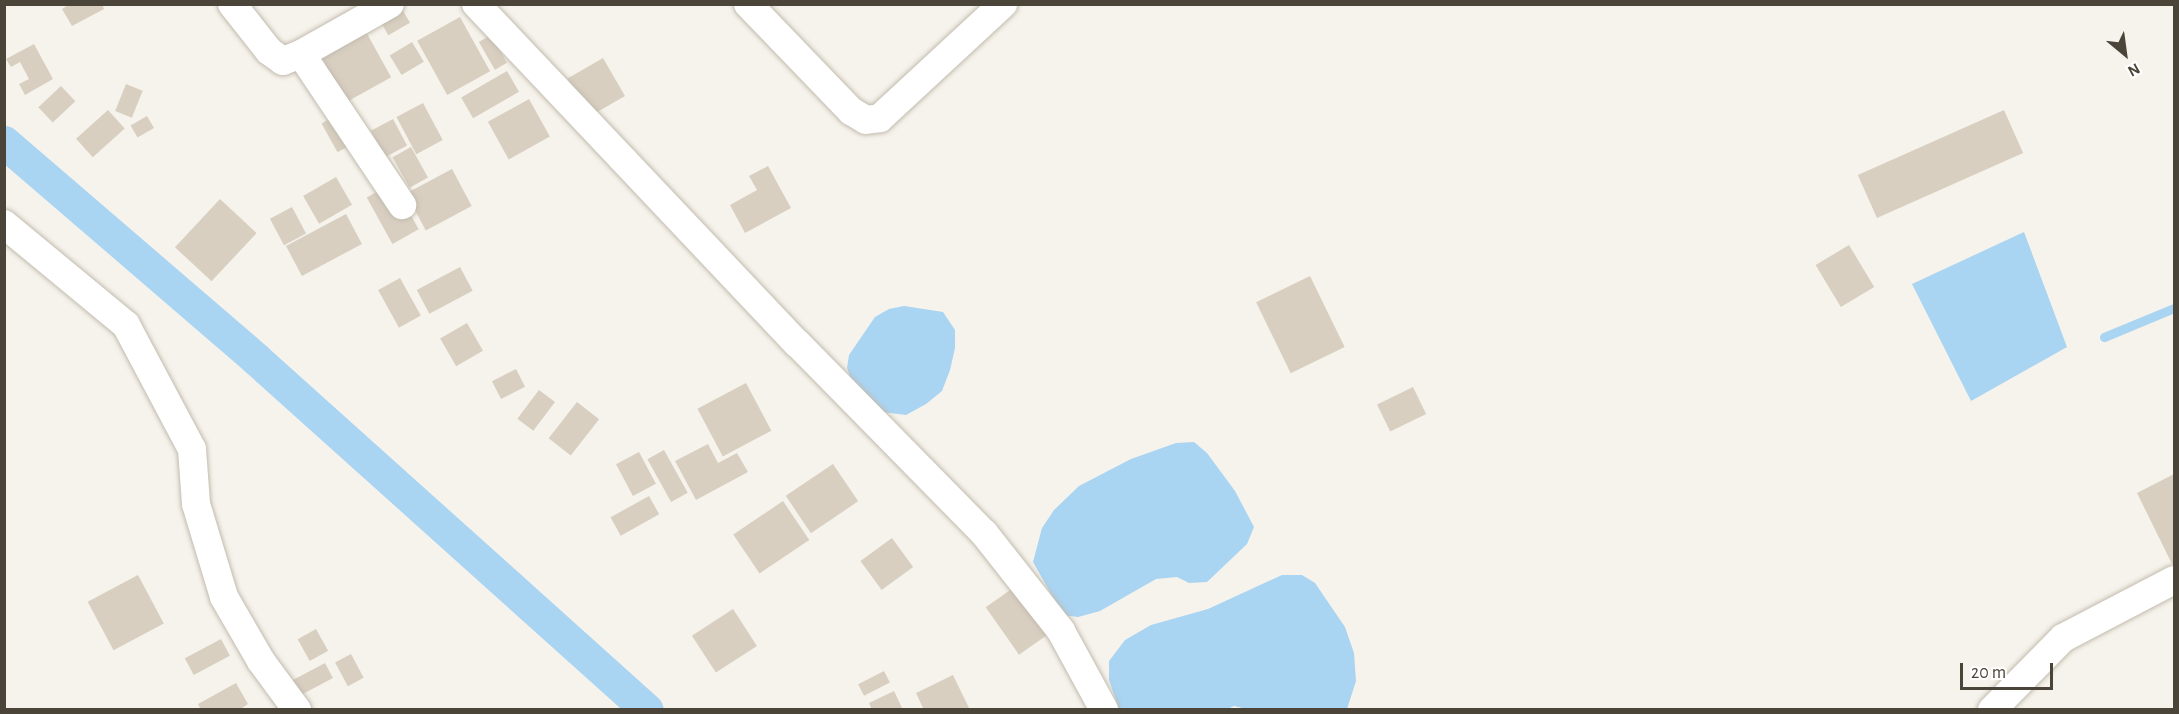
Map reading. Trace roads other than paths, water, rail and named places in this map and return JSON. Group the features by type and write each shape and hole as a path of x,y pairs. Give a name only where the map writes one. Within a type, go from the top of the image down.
{"street":[{"path":"232,4 269,51 284,61 301,54 390,4"},
{"path":"476,4 798,344 984,532 1061,631 1104,710"},
{"path":"748,4 851,111 866,120 880,118 1004,4"},
{"path":"301,54 402,205"},
{"path":"4,224 126,325 192,449 196,504 224,597 261,661 297,710"},
{"path":"1992,710 2063,638 2175,580"}],"water":[{"path":"2024,232 2067,347 1971,401 1912,284"},
{"path":"904,306 943,312 955,330 955,348 950,370 942,391 926,404 906,415 874,411 853,385 847,368 849,355 875,317 889,309"},
{"path":"1194,442 1207,453 1235,491 1254,527 1247,544 1207,582 1189,583 1177,577 1156,579 1100,611 1078,617 1063,615 1033,562 1042,528 1054,510 1079,486 1131,459 1176,443"},
{"path":"1282,575 1302,575 1315,583 1345,627 1354,653 1356,681 1347,709 1251,710 1234,706 1225,710 1119,709 1109,680 1109,661 1125,640 1151,625 1208,609"}],"waterway":[{"path":"4,142 256,359 647,710"},
{"path":"2104,337 2174,308"}]}
